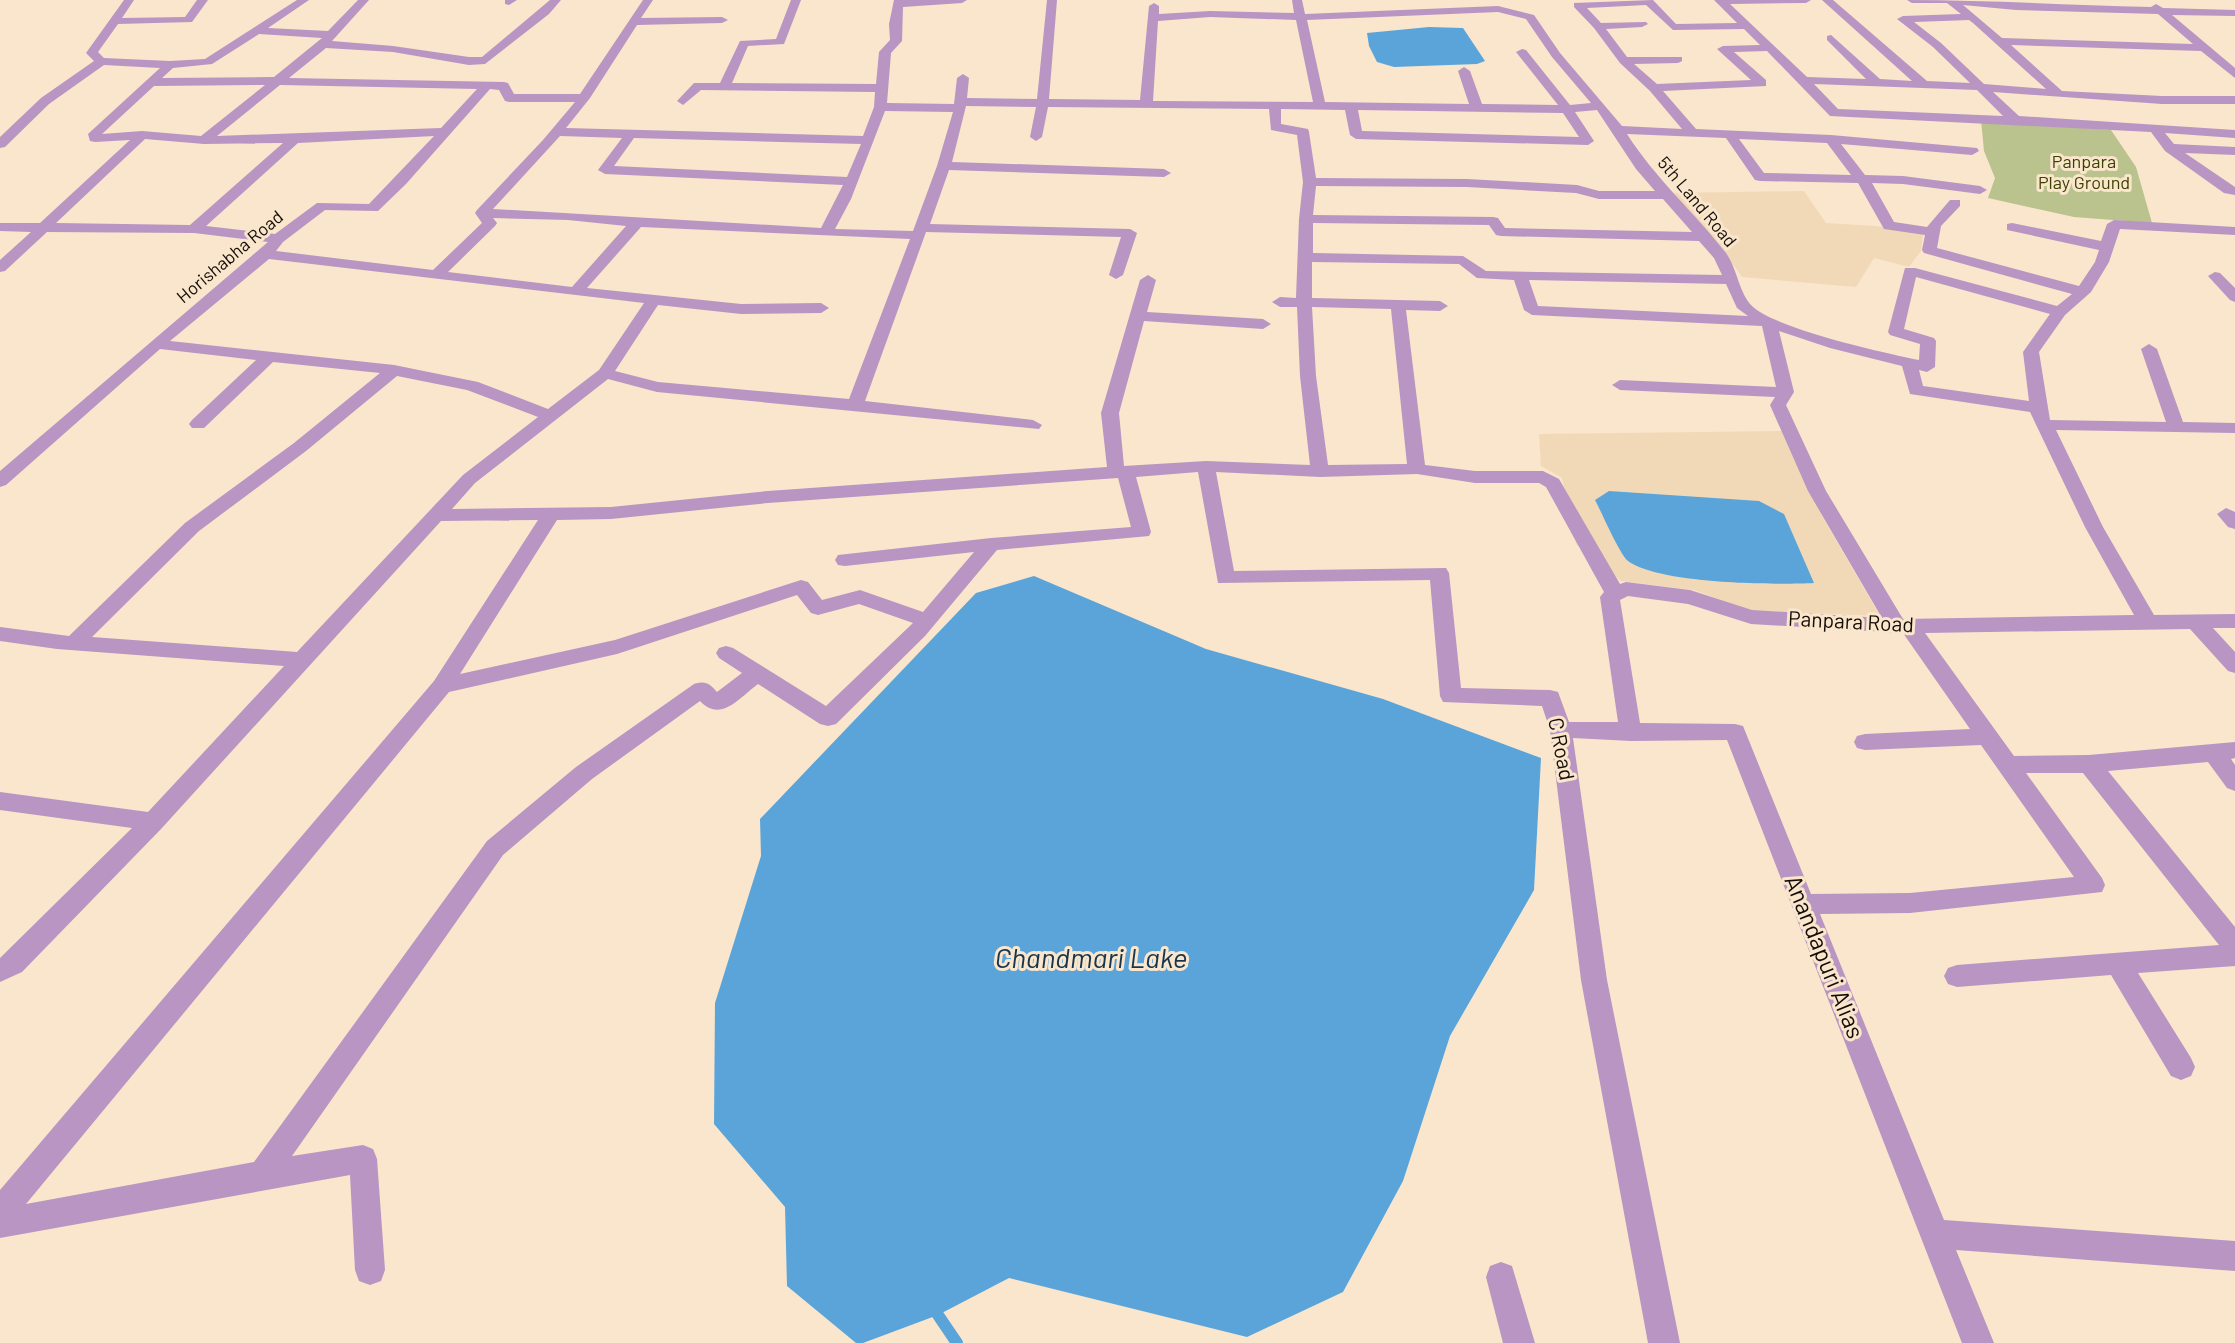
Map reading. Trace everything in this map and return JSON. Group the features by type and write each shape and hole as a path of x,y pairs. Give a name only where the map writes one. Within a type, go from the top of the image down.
{"street":[{"path":"129,0 92,53 102,61 170,65 208,62 260,31 304,0"},
{"path":"114,21 188,20 203,0"},
{"path":"204,140 328,39 364,0"},
{"path":"260,31 469,61 485,60 556,0"},
{"path":"482,213 548,143 584,98 648,0"},
{"path":"725,86 744,43 780,42 796,0"},
{"path":"825,233 844,199 880,107 886,52 897,41 895,24 899,2 962,0"},
{"path":"1036,136 1052,0"},
{"path":"1297,0 1320,106"},
{"path":"1720,1 1806,0"},
{"path":"1827,0 1924,85"},
{"path":"1912,0 2235,13"},
{"path":"1950,0 2059,94"},
{"path":"2146,0 2235,74"},
{"path":"2228,0 2235,4"},
{"path":"1720,1 1804,80 1833,113 2015,120 2235,134"},
{"path":"1693,134 1654,88 1624,61 1598,26 1578,5 1649,2 1673,27 1747,26"},
{"path":"2011,3 2034,25"},
{"name":"5th Land Road","path":"1146,104 1153,12 1302,17 1414,6 1495,4 1530,17 1556,55 1618,130 1641,166 1721,257 1745,308 1769,323"},
{"path":"1971,17 1903,19 1937,45 2015,120"},
{"path":"634,22 722,20"},
{"path":"1598,26 1642,24"},
{"path":"2044,34 2071,57"},
{"path":"1831,38 1878,83"},
{"path":"2000,41 2203,48"},
{"path":"1654,88 1762,83 1723,49 1769,48"},
{"path":"1351,106 1356,135 1588,141 1567,109 1522,52"},
{"path":"1624,61 1678,59"},
{"path":"2,141 44,101 102,61"},
{"path":"170,65 94,134 95,138 142,135 204,140 295,139 445,132"},
{"path":"1464,71 1478,108"},
{"path":"855,405 944,166 960,105 962,78"},
{"path":"1804,80 1981,87 2162,100 2235,100"},
{"path":"151,82 277,81 504,86 509,98 584,98"},
{"name":"Horishabha Road","path":"0,481 156,344 266,254 278,239 322,206 373,208 401,181 486,86"},
{"path":"683,101 698,86 883,88"},
{"path":"880,107 1042,102 1567,109 1600,106"},
{"path":"1275,106 1275,127 1303,132 1310,182 1306,219 1304,302 1308,376 1320,471"},
{"path":"1618,130 1830,139 1972,151"},
{"path":"2156,131 2170,148 2228,190 2235,191"},
{"path":"555,132 868,140"},
{"path":"632,132 605,170 850,181"},
{"path":"0,268 142,135"},
{"path":"1730,135 1760,177 1860,178 1980,190"},
{"path":"194,229 295,139"},
{"path":"1830,139 1872,193 1889,226 1933,232"},
{"path":"2170,148 2235,152"},
{"path":"944,166 1164,173"},
{"path":"1310,182 1467,183 1577,189 1599,195 1665,195"},
{"path":"1955,203 1934,225 1929,250 2083,292"},
{"path":"482,213 825,233 1130,233 1116,275"},
{"path":"436,275 490,223 482,213"},
{"path":"1306,219 1493,221 1501,232 1703,237"},
{"path":"576,292 637,223"},
{"path":"2148,622 2094,527 2042,417 2031,352 2060,312 2083,292 2102,262 2114,224 2235,231"},
{"path":"0,227 194,229 278,239"},
{"path":"2012,227 2107,247"},
{"path":"266,254 741,309 821,308"},
{"path":"1307,257 1463,260 1482,275 1731,279"},
{"path":"1520,275 1532,310 1769,323 1836,345 1927,367 1928,341 1896,332 1910,271 2060,312"},
{"path":"2235,277 2215,276 2235,297"},
{"path":"845,560 991,544 1142,532 1121,471 1110,413 1148,280"},
{"path":"0,971 13,964 153,821 470,479 605,373 654,300"},
{"path":"1280,302 1440,306"},
{"path":"1398,304 1417,469"},
{"path":"1138,316 1264,324"},
{"path":"1769,323 1786,392 1778,405 1818,491 1903,626 1987,736 2094,886 1910,903 1804,904"},
{"path":"156,344 394,370 472,386 551,416"},
{"path":"2148,349 2176,427"},
{"path":"198,424 268,357"},
{"path":"1909,363 1916,390 2042,417 2176,427 2235,428"},
{"path":"74,643 192,527 300,447 394,370"},
{"path":"605,373 657,387 1033,425"},
{"path":"1620,385 1786,392"},
{"path":"436,515 611,513 768,498 1206,466 1320,471 1417,469 1475,477 1550,479 1615,593 1610,597 1630,733"},
{"name":"C Road","path":"1206,466 1225,578 1439,573 1451,696 1550,698 1561,730 1594,980 1664,1343"},
{"path":"0,1212 442,686 551,514"},
{"path":"726,653 828,718 927,621 991,544"},
{"path":"442,686 617,647 801,587 818,608 860,597 927,621"},
{"name":"Panpara Road","path":"1615,593 1626,589 1690,597 1751,617 1903,626 2235,621"},
{"path":"2196,622 2235,666"},
{"path":"0,634 74,643 301,660"},
{"path":"262,1175 495,848 584,773 702,689 716,704 756,674"},
{"name":"Anandapuri Alias","path":"1561,730 1630,733 1735,732 1978,1343"},
{"path":"1865,741 1987,736"},
{"path":"2008,765 2090,764 2224,752 2235,782"},
{"path":"2090,764 2235,946"},
{"path":"0,801 153,821"},
{"path":"1957,976 2235,955"},
{"path":"2118,964 2181,1067"},
{"path":"0,1223 363,1159 370,1270"},
{"path":"1935,1234 2235,1256"},
{"path":"1501,1277 1519,1343"}],"shaded area":[{"path":"1804,191 1826,223 1876,226 1923,234 1921,251 1909,267 1874,258 1856,287 1742,277 1727,256 1668,193"},
{"path":"1782,431 1822,516 1880,616 1751,611 1694,590 1621,581 1576,544 1562,478 1541,466 1539,434"}],"green space":[{"name":"Panpara Play Ground","path":"1981,120 2111,130 2136,167 2152,223 2074,217 1988,198 1995,178 1984,151"}],"water":[{"path":"1429,27 1463,28 1485,61 1477,64 1394,67 1377,62 1369,46 1367,33"},
{"path":"1609,491 1759,501 1784,514 1814,583 1772,584 1690,579 1643,569 1625,557 1595,500"},
{"name":"Chandmari Lake","path":"1034,576 1206,649 1383,699 1541,758 1534,890 1450,1036 1403,1181 1343,1292 1247,1337 1009,1278 938,1315 863,1343 856,1343 787,1286 785,1207 714,1124 715,1003 761,856 760,819 976,593"}],"waterway":[{"path":"938,1315 957,1343"}]}
